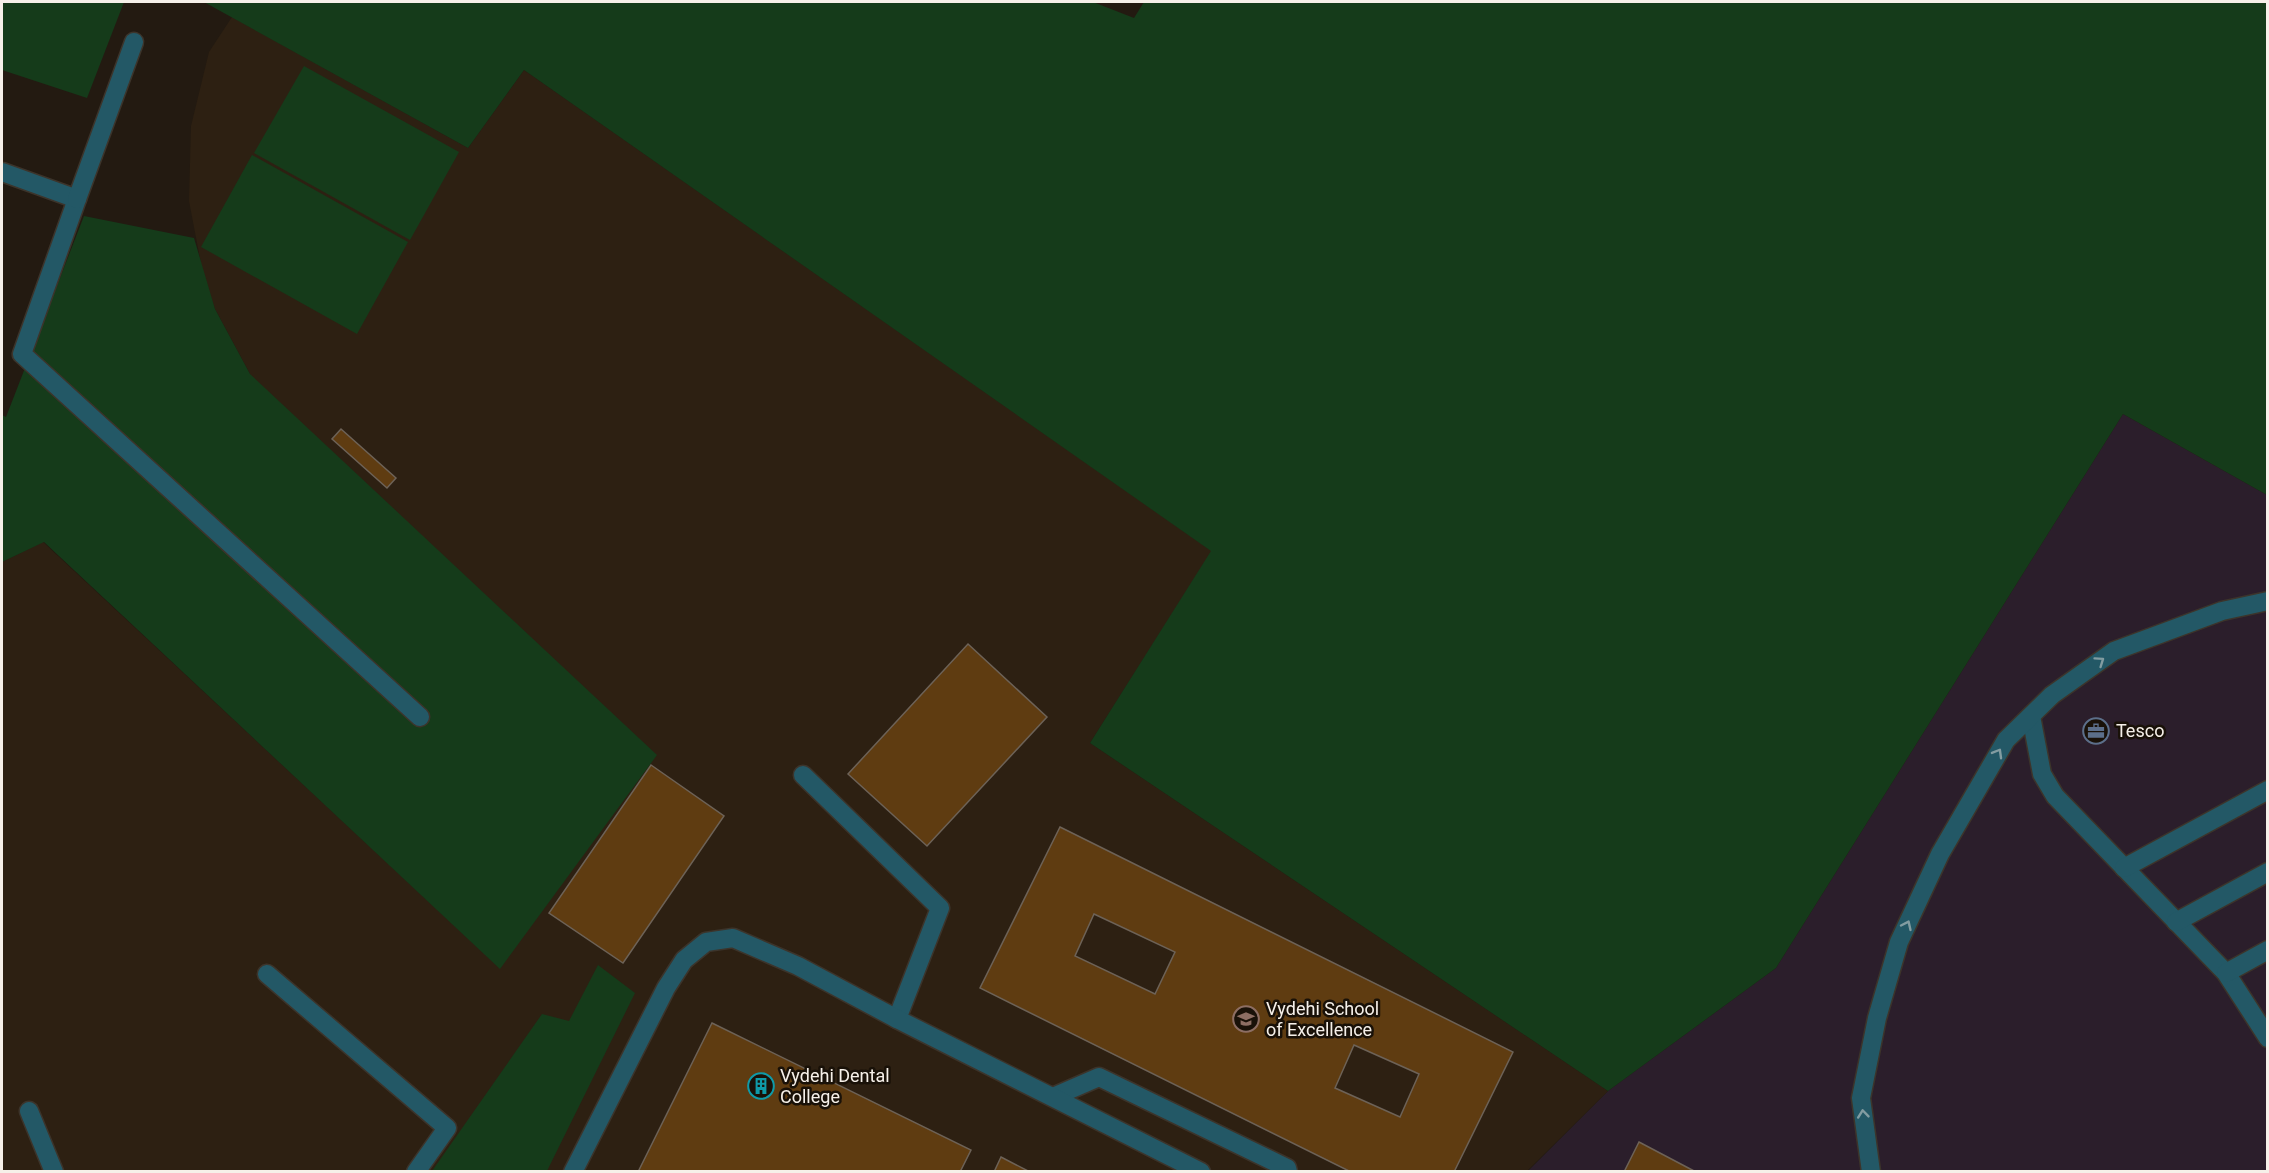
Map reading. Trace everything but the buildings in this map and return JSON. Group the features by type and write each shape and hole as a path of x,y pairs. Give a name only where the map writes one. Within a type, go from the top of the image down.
{"street":[{"path":"134,42 22,354 420,717"},
{"path":"2,172 77,199"},
{"path":"1871,1172 1862,1098 1877,1018 1899,942 1940,854 2006,740 2052,695 2114,651 2222,611 2268,601"},
{"path":"2031,716 2042,774 2055,796 2226,972 2268,1038"},
{"path":"804,775 940,908 897,1020"},
{"path":"2124,868 2268,790"},
{"path":"2176,922 2268,872"},
{"path":"573,1172 666,988 684,960 706,942 733,938 798,966 897,1020 1201,1172"},
{"path":"2226,972 2268,950"},
{"path":"267,974 447,1128 416,1172"},
{"path":"1053,1097 1100,1077 1287,1168 1288,1172"},
{"path":"28,1111 54,1172"}],"shaded area":[{"path":"232,17 468,148 524,70 1212,551 1090,743 1608,1091 1527,1171 2,1172 2,562 43,542 500,968 250,374 215,309 203,274 189,201 191,126 209,52"},
{"name":"Tesco","path":"2123,414 2267,495 2267,1171 1527,1172 1608,1091 1776,968"}],"green space":[{"path":"2,2 124,2 87,98 2,70"},
{"path":"204,2 1093,2 1134,18 1144,2 2267,2 2267,495 2123,414 1776,968 1608,1091 1090,743 1211,551 524,70 468,148"},
{"path":"304,66 459,152 410,240 254,153"},
{"path":"252,155 408,242 357,334 201,247"},
{"path":"84,216 194,238 215,309 250,374 657,755 500,969 44,542 2,562 2,415 6,417"},
{"path":"598,965 635,993 547,1171 432,1171 542,1014 569,1021"}],"place":[{"name":"Tesco","path":"2096,731"},
{"name":"Vydehi School of Excellence","path":"1246,1019"},
{"name":"Vydehi Dental College","path":"761,1086"}]}
